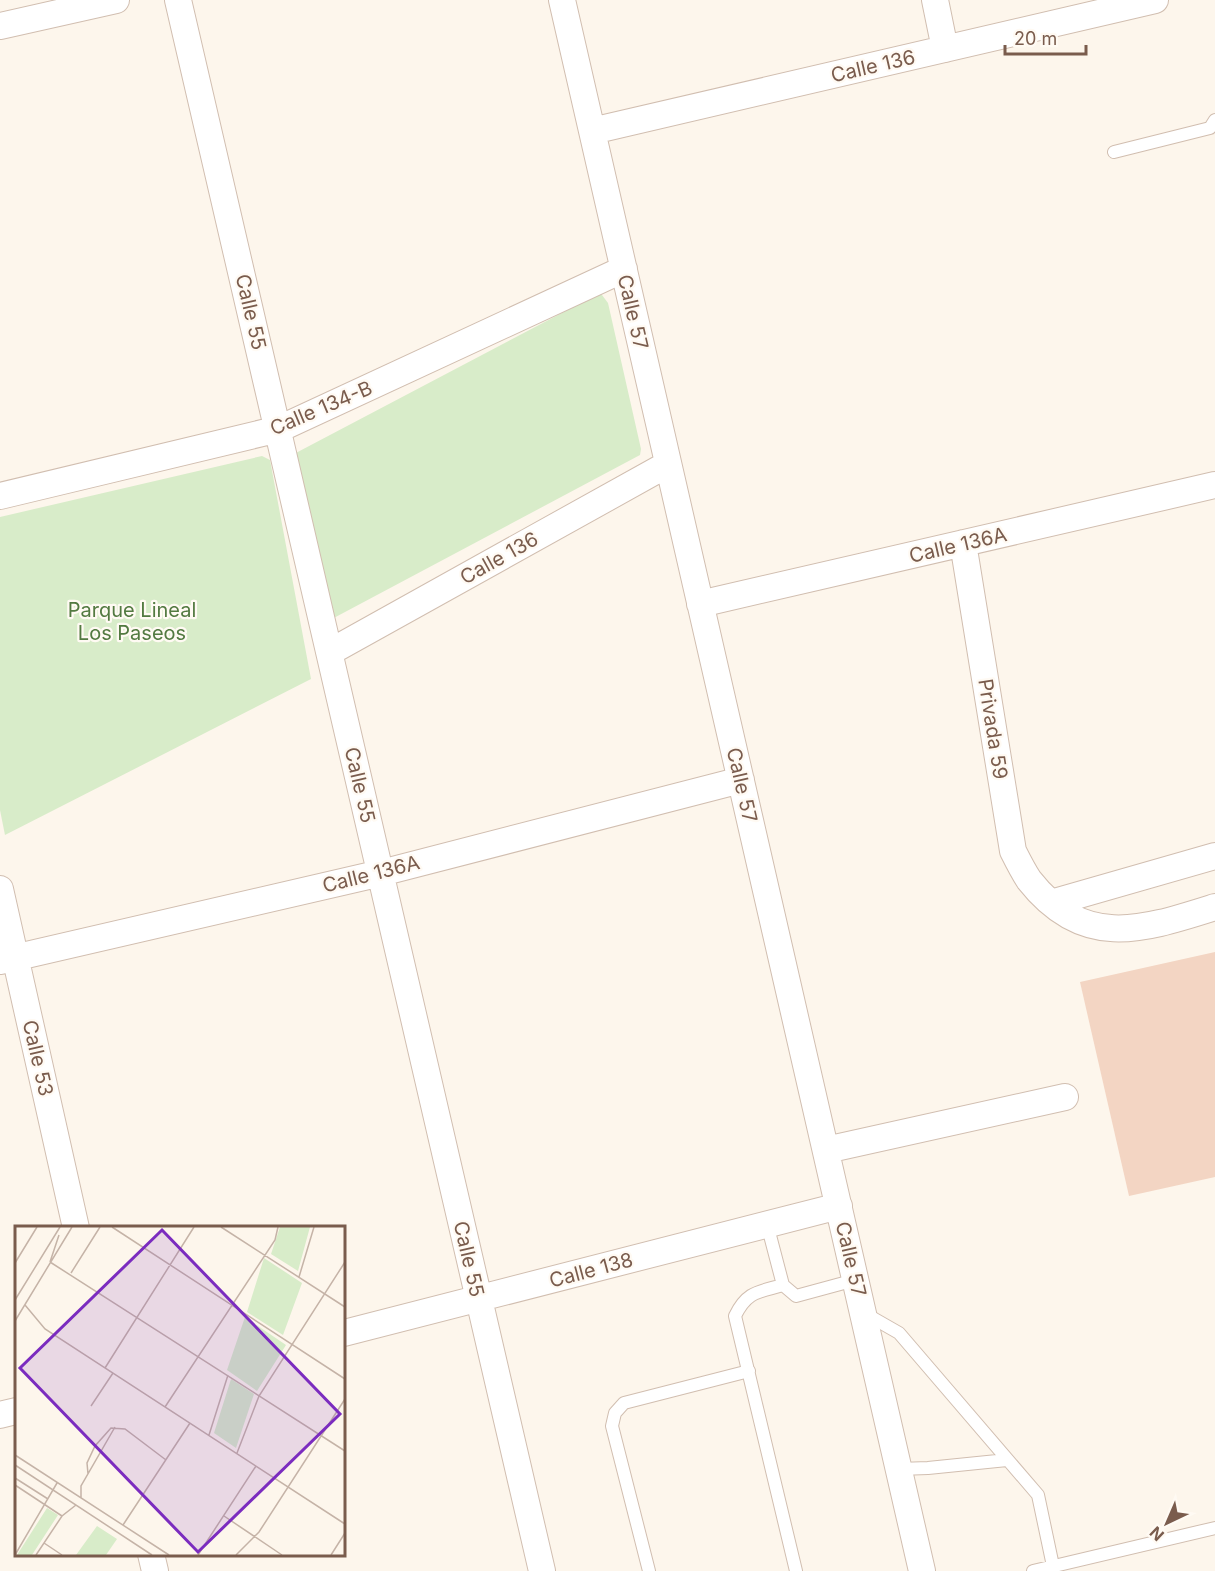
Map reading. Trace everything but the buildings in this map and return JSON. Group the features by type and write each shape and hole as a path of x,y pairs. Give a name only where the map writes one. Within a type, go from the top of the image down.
{"street":[{"path":"0,26 116,0"},
{"name":"Calle 55","path":"178,0 542,1571"},
{"name":"Calle 57","path":"562,0 922,1571"},
{"path":"935,0 945,49"},
{"name":"Calle 136","path":"592,131 1155,0"},
{"name":"Calle 134-B","path":"0,496 279,429 624,269"},
{"name":"Calle 136","path":"330,652 668,464"},
{"name":"Calle 136A","path":"700,604 1215,485"},
{"name":"Privada 59","path":"963,543 1013,851 1029,879 1051,903 1071,919 1102,927 1131,929 1163,923 1215,907"},
{"name":"Calle 136A","path":"8,959 381,873 741,780"},
{"path":"1051,903 1215,856"},
{"name":"Calle 53","path":"0,889 8,959 76,1226"},
{"path":"826,1150 1065,1097"},
{"name":"Calle 138","path":"345,1333 839,1206"},
{"path":"0,1415 15,1411"},
{"path":"151,1556 155,1571"}],"lane":[{"path":"1114,152 1210,128 1215,120"},
{"path":"767,1224 783,1285 796,1296 855,1280"},
{"path":"783,1285 748,1295 735,1316 796,1571"},
{"path":"863,1312 899,1333 1038,1495 1053,1566"},
{"path":"649,1571 612,1426 615,1413 624,1403 749,1371"},
{"path":"899,1469 1007,1460"},
{"path":"1033,1571 1215,1528"}],"green space":[{"path":"598,294 602,295 608,303 641,449 640,455 330,620 292,455"},
{"name":"Parque Lineal Los Paseos","path":"262,456 270,460 311,679 5,835 0,810 0,517"}]}
